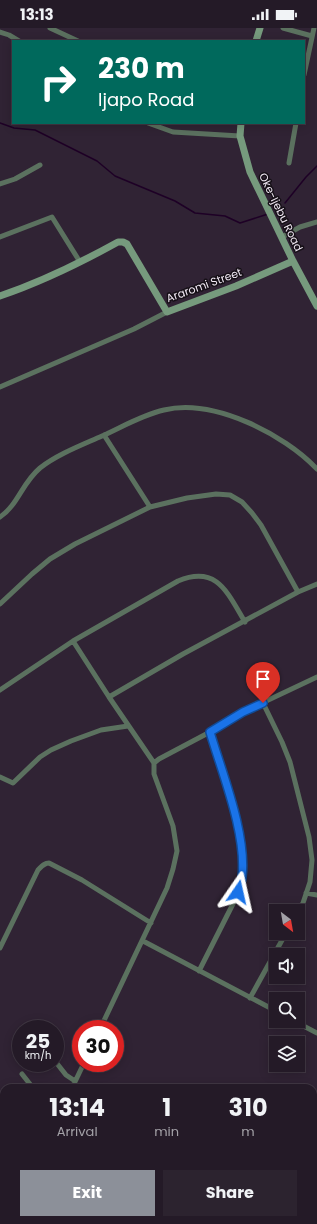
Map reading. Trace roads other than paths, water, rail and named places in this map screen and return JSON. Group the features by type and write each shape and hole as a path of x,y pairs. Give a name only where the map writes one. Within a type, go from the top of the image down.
{"street":[{"path":"50,28 76,40"},
{"path":"256,40 260,28"},
{"path":"283,28 312,36"},
{"path":"305,69 314,28"},
{"path":"0,32 10,35 18,40"},
{"path":"151,124 173,132 240,136"},
{"name":"Oke-Ijebu Road","path":"242,124 240,136 250,172 292,261 317,306"},
{"path":"289,163 296,124"},
{"path":"0,184 15,179 40,165"},
{"path":"0,237 52,217 80,262"},
{"path":"282,237 300,227 317,222"},
{"name":"Araromi Street","path":"0,296 19,290 80,262 118,242 127,244 167,312 236,286 292,261"},
{"path":"0,387 128,332 167,312"},
{"path":"0,517 9,510 32,475 42,467 80,446 147,415 180,407 208,409 248,423 295,449 317,469"},
{"path":"104,435 150,507"},
{"path":"0,604 50,559 75,544 150,507 201,495 230,495 242,502 261,525 298,592"},
{"path":"0,690 74,641 178,581 189,577 202,576 211,578 220,584 230,596 245,622"},
{"path":"109,697 183,654 245,622 298,592 317,584"},
{"path":"74,641 128,726 154,763 154,774 173,826 177,851 167,888 104,1020"},
{"path":"154,763 243,712 317,677"},
{"path":"263,703 290,762 309,837 312,860 310,882 301,904"},
{"path":"0,777 13,783 40,757 50,750 101,730 128,726"},
{"path":"199,970 238,892 242,877 242,858 236,817 210,732"},
{"path":"0,948 1,939 38,870 46,863 49,863 82,880 151,923"},
{"path":"306,893 317,895"},
{"path":"250,998 282,940"},
{"path":"143,941 269,1008"},
{"path":"305,1027 317,1033"},
{"path":"64,1072 75,1081"},
{"path":"74,1084 80,1072"},
{"path":"22,1074 30,1084"}],"waterway":[{"path":"0,123 14,128 35,130 97,161 115,176 175,201 195,213 225,216 240,223 268,214"},
{"path":"285,203 317,166"}]}
